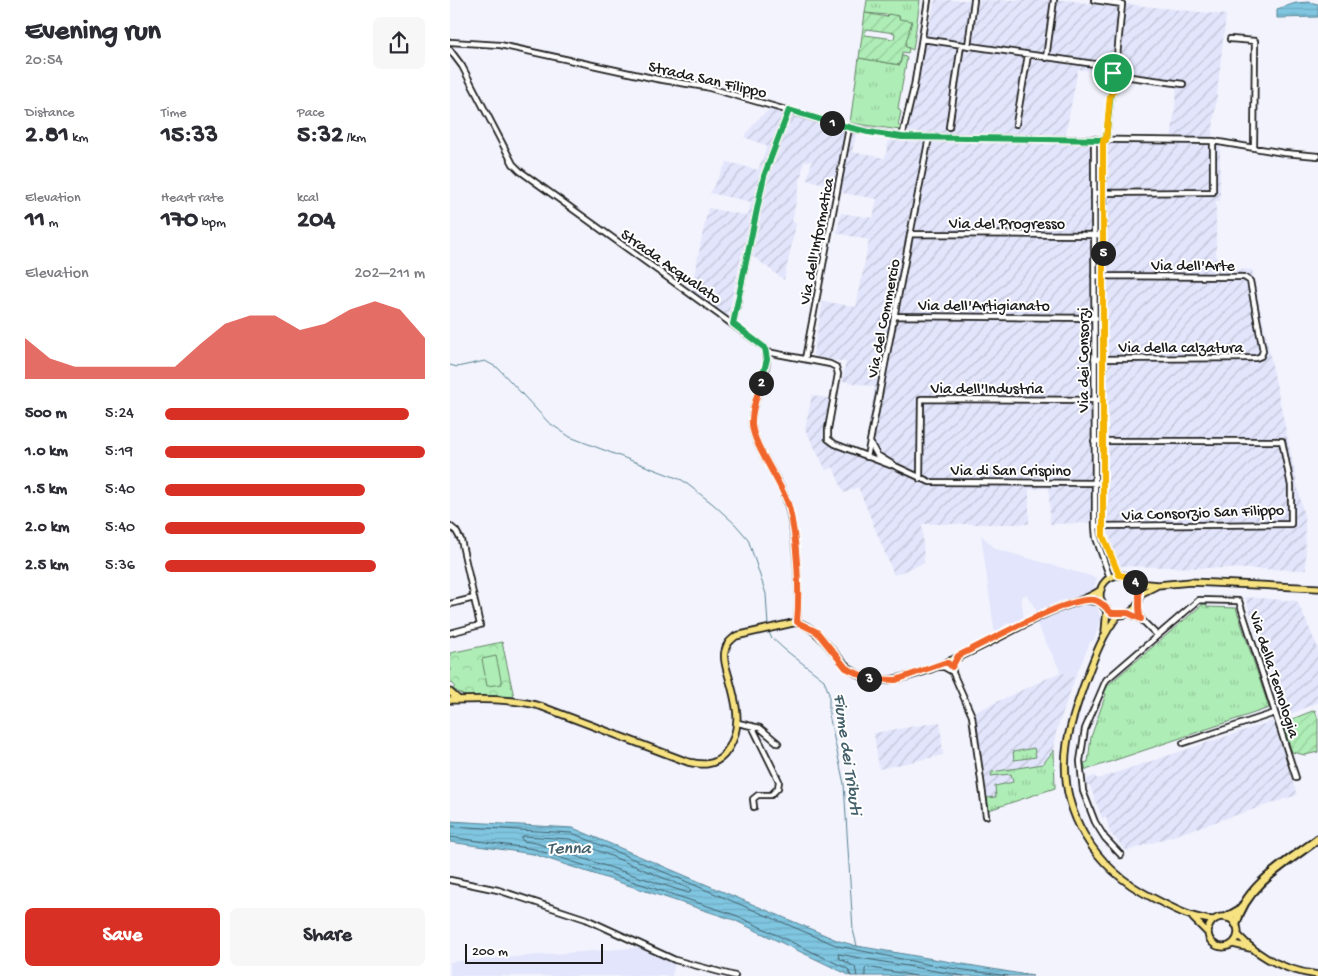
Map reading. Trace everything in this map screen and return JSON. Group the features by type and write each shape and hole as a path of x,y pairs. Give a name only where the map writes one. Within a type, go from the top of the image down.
{"highway":[{"path":"1236,924 1241,909 1260,884 1318,839"},
{"path":"1227,917 1241,909"}],"main road":[{"path":"450,700 502,699 540,706 699,764 711,764 721,758 734,737 738,723 738,708 724,661 725,651 729,641 736,636 756,630 797,622 817,632 846,668 868,679 896,680 936,667 1053,610 1085,600 1101,590 1110,578 1119,575 1125,576 1136,583 1158,585 1191,582 1318,588"},
{"path":"1101,590 1102,602 1107,609 1119,614 1128,613 1137,605 1140,594 1136,583"},
{"path":"1140,594 1158,585"},
{"path":"1085,600 1102,602"},
{"path":"1105,633 1107,609"},
{"path":"1119,614 1105,633 1078,701 1067,744 1065,768 1067,791 1072,812 1095,853 1126,883 1148,896 1191,916 1214,920 1227,917 1236,924 1238,935 1252,949"},
{"path":"450,692 459,700"},
{"path":"1191,916 1208,933 1211,942 1219,947 1233,944 1252,949 1282,966 1318,975"},
{"path":"1208,933 1214,920"},
{"path":"1233,944 1238,935"}],"street":[{"path":"902,137 928,0"},
{"path":"968,46 974,0"},
{"path":"1046,58 1054,0"},
{"name":"Via dei Consorzi","path":"1094,0 1122,4 1117,58 1113,69 1105,140 1103,193 1102,526 1103,536 1119,575"},
{"path":"922,39 1113,69 1124,76 1183,84"},
{"path":"1230,39 1255,41 1254,148"},
{"name":"Strada San Filippo","path":"450,42 500,45 657,79 706,87 849,128 902,137 1213,141 1318,156"},
{"path":"949,127 961,45"},
{"name":"Strada Acqualato","path":"450,50 462,66 516,167 762,344 767,352"},
{"path":"1016,124 1028,55"},
{"path":"1110,96 1124,76 1122,66 1117,58"},
{"path":"1113,69 1122,66"},
{"path":"733,324 764,176 789,110"},
{"name":"Via dell'Informatica","path":"805,359 849,128"},
{"name":"Via del Commercio","path":"868,456 929,137"},
{"name":"Via dei Consorzi","path":"1094,140 1094,526 1096,538 1110,578"},
{"path":"1094,193 1213,192 1213,141"},
{"name":"Via del Progresso","path":"911,234 1103,235"},
{"name":"Via dell'Arte","path":"1094,276 1244,277 1250,282 1263,351"},
{"name":"Via dell'Artigianato","path":"895,316 1103,318"},
{"name":"Via della calzatura","path":"1094,359 1256,358 1261,356 1263,351"},
{"path":"797,622 797,579 789,508 784,493 755,436 752,424 767,352 830,364 838,370 827,434 828,439 895,466"},
{"name":"Via dell'Industria","path":"920,479 921,399 1103,400"},
{"path":"1094,441 1102,441"},
{"name":"Via Consorzio San Filippo","path":"1094,526 1292,524 1291,486 1282,441 1102,441"},
{"path":"871,443 877,455 920,479"},
{"path":"868,456 877,455"},
{"name":"Via di San Crispino","path":"920,479 930,482 1102,482"},
{"path":"450,526 459,536 480,625 450,633"},
{"path":"450,604 474,598"},
{"name":"Via della Tecnologia","path":"1122,855 1105,838 1089,808 1081,776 1082,744 1091,712 1106,680 1199,600 1240,601 1296,778"},
{"path":"1137,605 1141,619"},
{"path":"1128,613 1141,619 1157,635"},
{"path":"951,670 958,656"},
{"path":"944,663 948,663 972,716 986,816"},
{"path":"936,667 951,670"},
{"path":"1184,743 1275,714"},
{"path":"738,723 760,728 778,743"},
{"path":"752,726 780,781 778,788 771,795 758,795 753,799 754,807"},
{"path":"450,880 498,890 578,916 675,960 735,976"}],"shaded area":[{"path":"935,0 1066,0 1125,9 1126,4 1226,15 1212,137 1220,138 1220,201 1216,201 1216,269 1252,270 1305,521 1306,570 1119,566 1107,529 1092,529 1091,523 1050,524 1049,488 1029,489 1029,524 922,524 924,563 894,575 858,487 844,493 833,467 826,470 805,429 812,395 831,399 824,440 828,444 863,459 875,387 842,381 846,362 816,357 813,354 823,301 856,307 869,240 837,233 841,213 873,218 877,199 831,191 831,185 807,180 812,161 804,162 792,221 796,224 784,280 754,257 742,254 728,316 691,291 708,208 748,216 751,202 710,193 727,162 758,170 767,146 744,137 756,121 770,109 856,134 852,152 885,158 889,139 906,140 919,82 927,21 930,21","holes":["1078,69 1109,73 1124,80 1177,87 1171,142 1064,142"]},
{"path":"981,535 996,549 1097,578 1093,592 1055,603 1038,613 1026,594 1021,597 1024,620 1015,624 1013,622 1006,624 995,635"},
{"path":"1245,597 1297,601 1318,648 1318,702 1284,717"},
{"path":"1083,604 1097,606 1101,619 1094,640 1090,642 1075,678 1061,672 1036,622"},
{"path":"1061,672 1075,678 1056,732 1053,762 1055,788 989,810 975,712"},
{"path":"1273,721 1297,795 1127,851 1110,833 1106,817 1102,818 1090,786 1087,786 1087,779 1095,776 1097,779"},
{"path":"940,722 943,755 879,769 874,733"},
{"path":"646,947 675,962 672,976 450,976 450,962"}],"green space":[{"path":"867,0 920,0 913,50 905,46 899,16 865,13"},
{"path":"865,13 887,17 888,14 899,16 899,19 912,21 905,46 909,49 908,53 902,52 900,65 859,58","holes":["866,29 895,33 894,39 865,35"]},
{"path":"902,55 907,58 898,108 901,112 898,125 902,128 900,130 850,123 859,58 900,65"},
{"path":"1203,604 1207,604 1207,607 1236,608 1269,708 1086,770 1084,763 1088,762 1091,737 1106,694 1103,693 1108,685"},
{"path":"502,642 514,697 466,697 453,689 455,686 450,681 450,653"},
{"path":"496,656 502,684 487,686 482,659"},
{"path":"1315,710 1318,719 1318,752 1305,755 1292,752 1282,723"},
{"path":"1034,748 1036,757 1014,760 1013,752"},
{"path":"1054,750 1055,788 989,810 987,798 996,797 995,786 1013,782 1011,774 991,776 992,772 1043,764"}],"water":[{"path":"1309,2 1318,4 1318,17 1277,18 1277,9 1296,3"},
{"name":"Tenna","path":"450,821 573,828 839,941 857,946 1033,976 851,976 734,920 533,854 450,842"}],"waterway":[{"name":"Fiume dei Tributi","path":"450,365 457,367 485,361 498,368 548,422 570,437 682,480 713,504 748,539 766,594 768,626"},
{"name":"Fiume dei Tributi","path":"769,632 771,637 784,649 824,680 829,694 829,715 844,784 853,930 857,946"}],"route":[{"path":"1113,73 1111,86 1106,140 902,137 849,128 789,110 764,176 733,324 762,344 767,352 766,367 754,404 752,424 755,436 784,493 789,508 797,579 797,622 805,624 817,632 846,668 858,675 882,681 896,680 907,678 944,663 948,663 952,667 953,662 958,656 1053,610 1085,600 1102,602 1112,613 1128,613 1141,619 1137,605 1140,600 1139,588 1131,578 1119,575 1103,536 1102,526 1103,140 1106,140 1110,96 1113,90 1117,82 1124,75 1125,71 1122,66 1116,66 1113,69 1113,73"}]}
